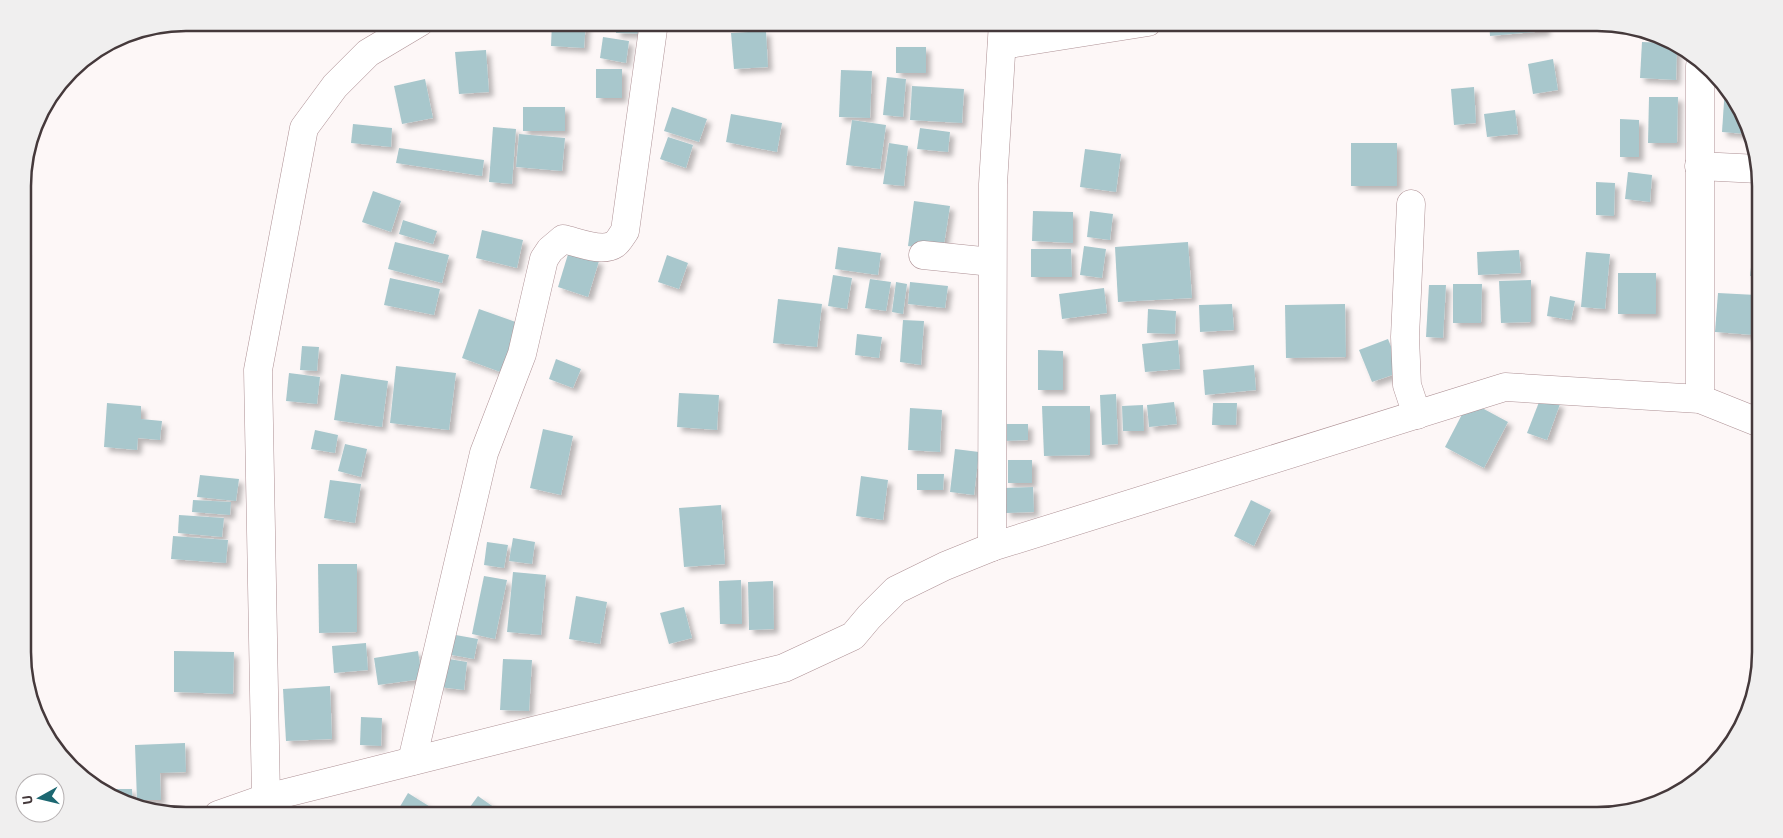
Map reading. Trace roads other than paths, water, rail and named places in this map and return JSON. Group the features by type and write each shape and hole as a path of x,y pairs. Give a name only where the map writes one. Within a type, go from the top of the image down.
{"street":[{"path":"266,798 258,370 304,128 335,86 368,53 405,31"},
{"path":"412,761 484,454 522,354 544,259 556,244 563,239 609,247 616,244 625,231 653,31"},
{"path":"992,547 992,262 1002,34 1038,31"},
{"path":"1700,71 1700,399"},
{"path":"1699,166 1750,169"},
{"path":"1411,204 1405,338 1407,385 1417,415"},
{"path":"923,255 992,262"},
{"path":"242,807 266,798 784,668 853,636 896,590 945,566 992,547 1505,387 1700,399 1752,420"}]}
